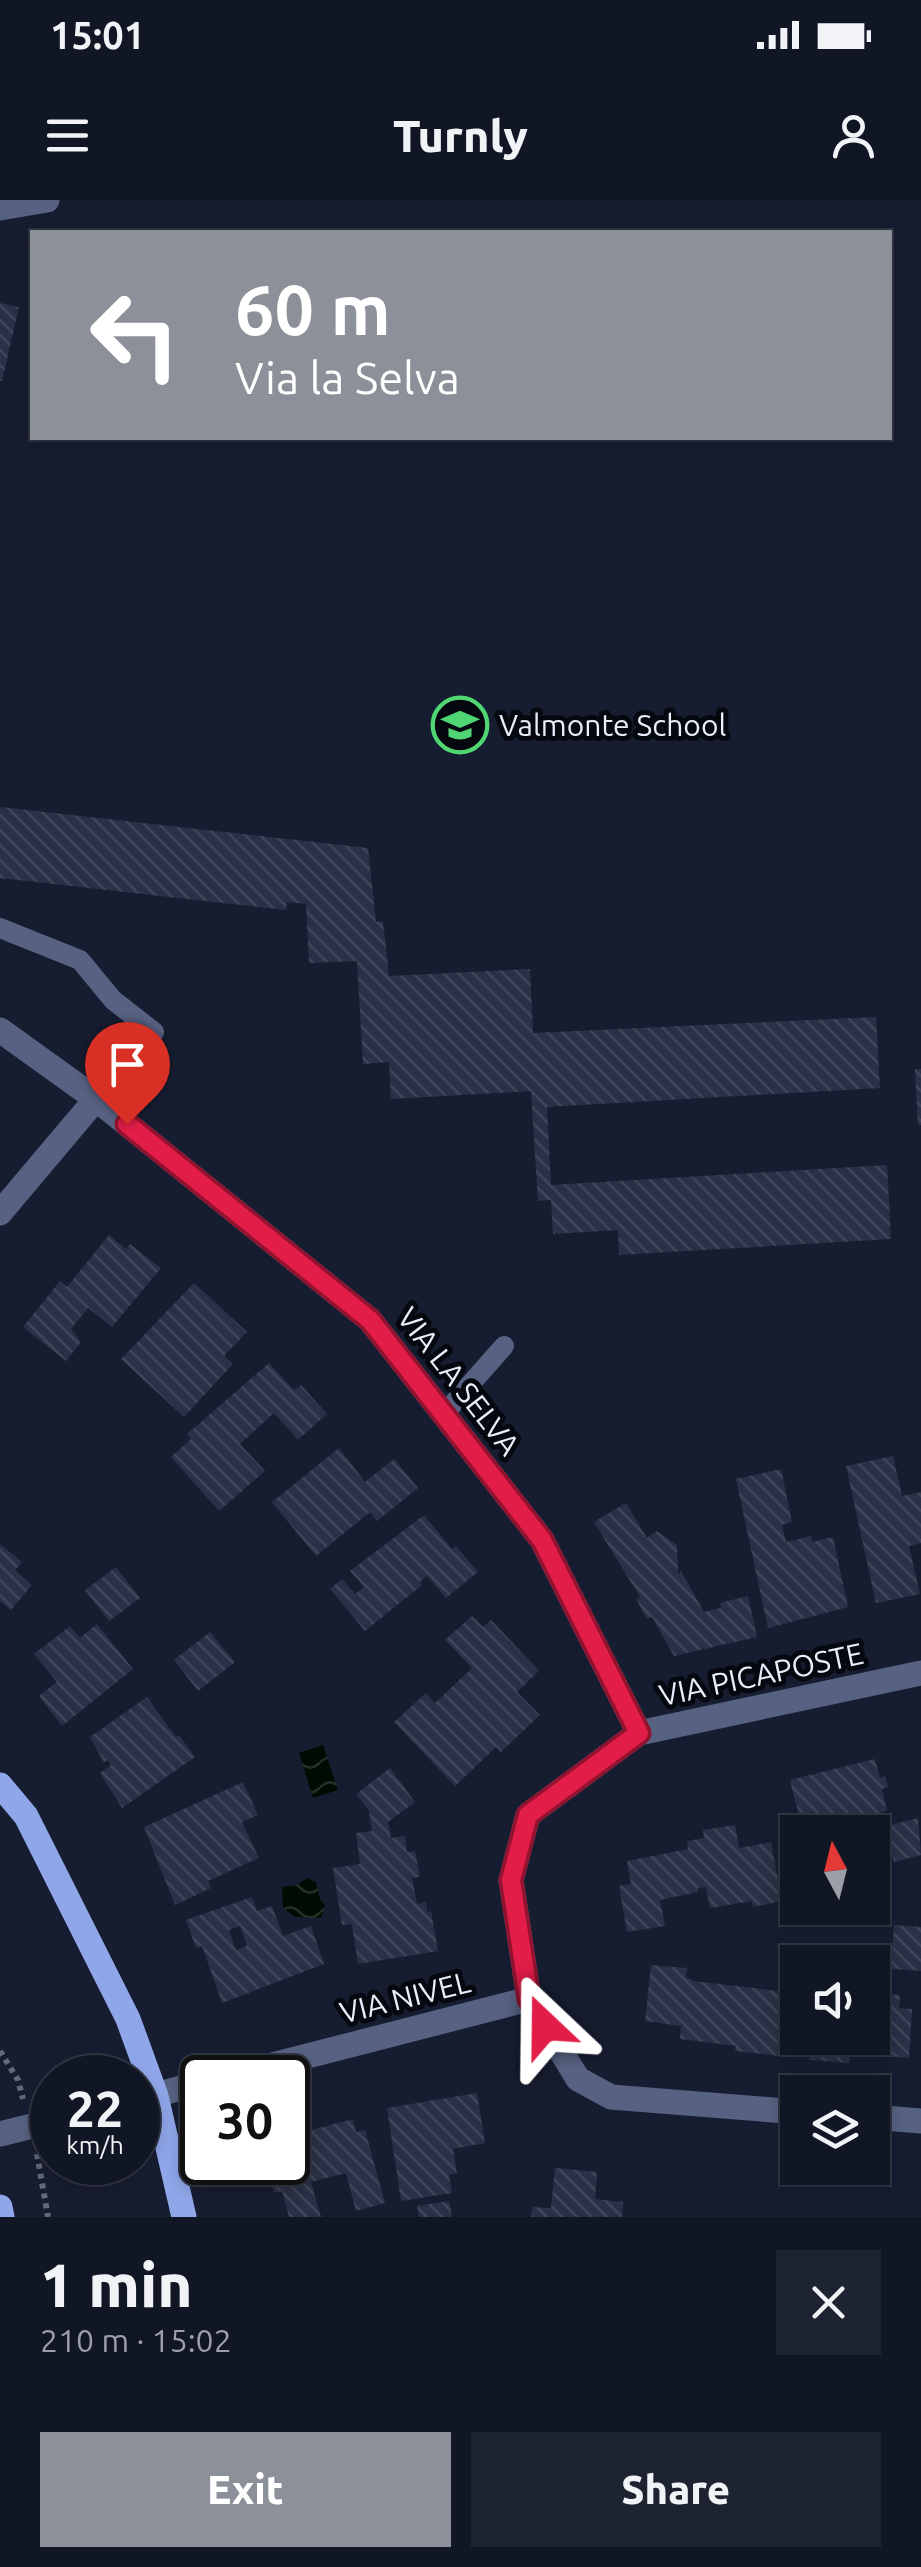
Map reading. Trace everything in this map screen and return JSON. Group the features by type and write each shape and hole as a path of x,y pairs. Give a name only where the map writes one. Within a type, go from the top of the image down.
{"main road":[{"path":"0,1785 26,1816 128,2019 136,2055"},
{"path":"160,2142 184,2217"},
{"path":"0,2208 2,2217"}],"street":[{"path":"0,208 48,200"},
{"name":"VIA LA SELVA","path":"0,1030 96,1100 370,1320 542,1540 639,1733"},
{"path":"0,1213 96,1100"},
{"name":"VIA PICAPOSTE","path":"529,1999 511,1880 528,1815 639,1733 921,1673"},
{"path":"529,1999 578,2079 611,2097 780,2111"},
{"name":"VIA NIVEL","path":"310,2055 529,1999"},
{"path":"890,2119 921,2121"},
{"path":"0,2134 30,2126"}],"lane":[{"path":"0,928 80,960 114,1000 154,1032 96,1100"},
{"path":"444,1414 504,1346"}],"water":[{"path":"323,1745 338,1790 313,1798 299,1753"},
{"path":"307,1878 316,1882 325,1905 321,1918 295,1917 283,1908 282,1887 297,1885"}],"building":[{"path":"0,303 19,307 2,381 0,381"},
{"path":"0,807 368,848 376,922 383,921 389,976 530,969 533,1033 876,1017 880,1088 547,1107 551,1185 887,1165 891,1239 619,1255 618,1230 553,1234 551,1200 538,1201 531,1091 391,1099 389,1062 363,1064 357,961 309,963 306,904 287,902 286,910 0,878"},
{"path":"915,1069 921,1069 921,1125 918,1125"},
{"path":"109,1235 126,1249 130,1244 161,1268 112,1327 88,1308 71,1329 81,1342 66,1361 23,1327 60,1281 67,1287"},
{"path":"194,1283 247,1332 224,1356 233,1364 184,1417 121,1359"},
{"path":"269,1363 294,1390 301,1385 327,1414 298,1440 274,1413 240,1444 265,1471 219,1511 171,1457 191,1439 187,1434"},
{"path":"339,1448 365,1482 394,1459 418,1488 377,1521 370,1512 316,1556 272,1502"},
{"path":"893,1456 902,1496 921,1492 921,1543 909,1546 920,1594 876,1603 846,1466"},
{"path":"781,1469 792,1522 782,1525 786,1542 811,1536 812,1542 833,1537 848,1607 768,1628 736,1479"},
{"path":"626,1503 647,1538 657,1531 677,1545 678,1574 681,1571 704,1612 748,1596 757,1637 674,1656 652,1617 647,1619 636,1599 640,1597 594,1522"},
{"path":"424,1515 452,1549 456,1546 478,1572 446,1598 427,1576 420,1582 422,1585 365,1631 330,1589 342,1579 355,1594 364,1587 350,1571"},
{"path":"0,1544 22,1562 15,1570 32,1585 11,1610 0,1601"},
{"path":"116,1567 140,1598 109,1621 85,1590"},
{"path":"472,1616 483,1627 491,1620 539,1671 517,1692 540,1715 501,1752 496,1747 455,1786 394,1722 426,1693 435,1703 472,1668 445,1640"},
{"path":"97,1624 133,1669 62,1726 39,1696 57,1682 34,1654 70,1626 80,1638"},
{"path":"210,1632 235,1662 198,1691 174,1660"},
{"path":"147,1697 195,1757 122,1808 100,1773 111,1765 107,1760 104,1763 90,1737"},
{"path":"875,1759 880,1778 885,1776 888,1787 882,1789 887,1811 872,1815 799,1815 790,1780"},
{"path":"390,1768 415,1802 388,1822 391,1838 405,1836 407,1852 415,1851 420,1877 412,1878 417,1904 426,1902 427,1912 431,1911 438,1951 358,1964 352,1924 342,1925 333,1868 360,1864 356,1833 372,1831 369,1811 356,1794"},
{"path":"243,1782 258,1815 242,1822 259,1858 208,1881 211,1888 175,1905 144,1827"},
{"path":"918,1818 921,1855 894,1862 890,1825"},
{"path":"735,1825 739,1848 771,1842 780,1901 753,1907 752,1901 710,1908 706,1887 698,1888 698,1892 660,1900 665,1926 627,1932 619,1886 631,1884 627,1861 688,1849 687,1841 704,1838 703,1830"},
{"path":"252,1897 257,1911 272,1906 283,1936 311,1926 324,1964 222,2003 202,1946 196,1948 186,1920","holes":["240,1926 247,1946 236,1950 229,1930"]},
{"path":"894,1925 921,1927 921,1971 891,1969"},
{"path":"651,1965 687,1968 686,1977 694,1981 780,1991 779,2056 680,2039 681,2026 645,2021"},
{"path":"890,1994 900,1995 899,2008 912,2009 909,2058 872,2055 890,2055"},
{"path":"810,2055 849,2055 849,2063 810,2060"},
{"path":"477,2093 485,2143 453,2149 457,2173 449,2175 452,2193 401,2201 387,2108"},
{"path":"353,2119 356,2132 365,2130 385,2203 356,2211 346,2173 311,2182 321,2217 289,2217 282,2191 274,2193 272,2185 310,2185 310,2130"},
{"path":"555,2168 597,2172 595,2199 623,2202 622,2217 531,2217 532,2207 551,2208"},
{"path":"449,2201 452,2217 419,2217 417,2206"}],"place":[{"name":"Valmonte School","path":"460,725"}],"route":[{"path":"127,1124 370,1320 542,1540 639,1733 528,1815 511,1880 529,1999 545,2026"}]}
